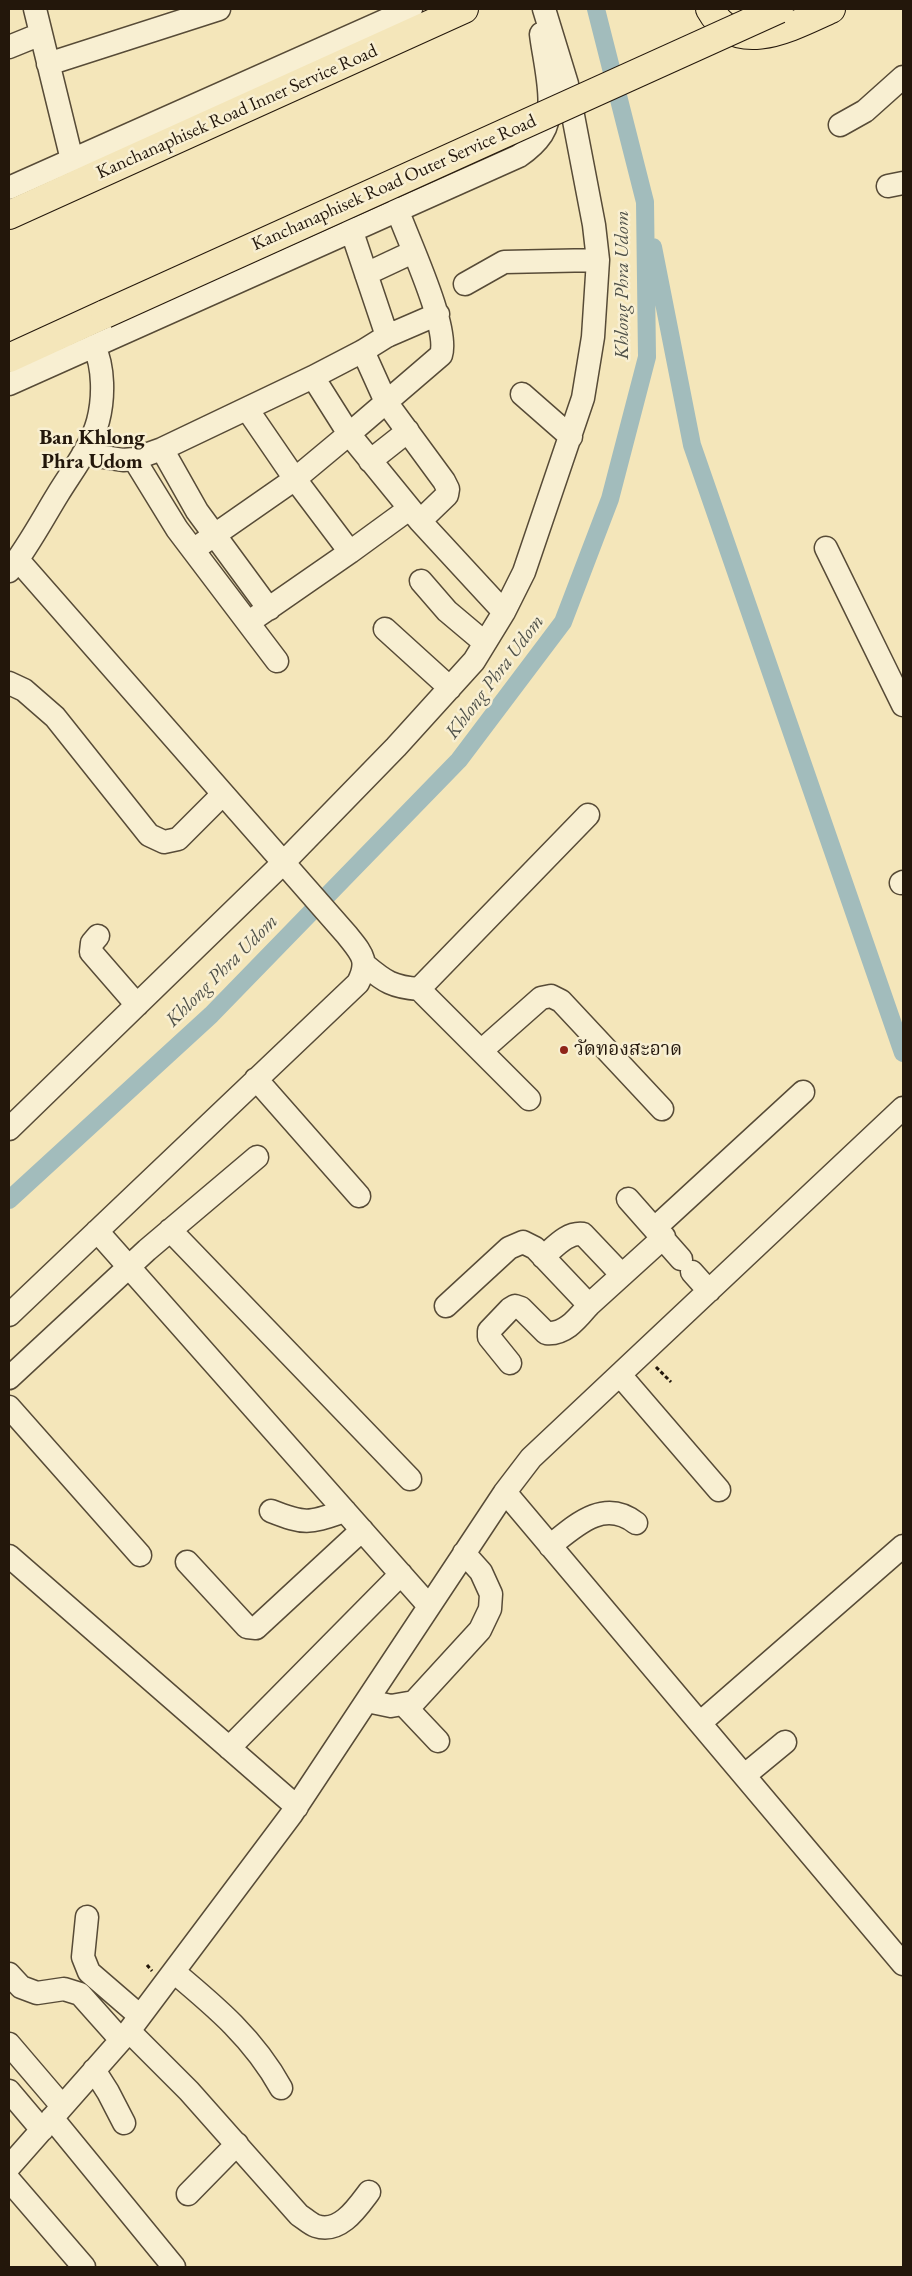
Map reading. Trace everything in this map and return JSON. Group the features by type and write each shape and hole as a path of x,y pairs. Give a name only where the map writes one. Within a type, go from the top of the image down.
{"main road":[{"name":"Kanchanaphisek Road Inner Service Road","path":"9,215 464,9"},
{"path":"710,9 716,21 729,30 748,36 771,33 786,17"},
{"path":"771,9 779,18 831,9"},
{"name":"Kanchanaphisek Road Outer Service Road","path":"9,358 105,314 786,17"}],"street":[{"path":"35,9 72,160"},
{"path":"48,64 219,9"},
{"path":"9,188 411,9"},
{"path":"9,384 351,229 520,156 543,134 550,106 540,27 534,9"},
{"path":"9,1129 137,1005 290,870 396,747 474,662 504,612 524,572 583,398 593,337 598,260 594,225 567,84 544,9"},
{"path":"9,47 41,34"},
{"path":"840,125 865,112 903,77"},
{"path":"193,550 295,479 441,355 444,348 438,314 398,209"},
{"path":"351,229 387,336"},
{"path":"366,274 413,252"},
{"path":"465,284 504,262 598,260"},
{"path":"83,454 117,459 134,459 162,449 313,377 387,336 438,314"},
{"path":"94,346 98,354 102,401 98,422 83,454 14,566 223,794 347,934 362,955 365,965 383,980 394,986 420,989 529,1099"},
{"path":"249,622 350,552 447,495 448,489 444,481 386,402 363,351"},
{"path":"313,377 348,434 414,515 504,612"},
{"path":"522,394 571,436"},
{"path":"246,409 295,479 350,552"},
{"path":"370,461 408,432"},
{"path":"162,449 197,511 269,609"},
{"path":"134,459 177,529 277,660"},
{"path":"826,548 903,705"},
{"path":"421,581 447,611 485,643"},
{"path":"385,629 450,688"},
{"path":"9,683 32,696 55,717 149,835 164,842 178,839 223,794"},
{"path":"420,989 588,815"},
{"path":"98,936 92,944 91,952 137,1005"},
{"path":"9,1315 358,983 365,965"},
{"path":"481,1051 541,998 551,996 561,1001 662,1109"},
{"path":"256,1079 359,1196"},
{"path":"510,1363 489,1336 489,1331 510,1309 515,1306 521,1308 546,1333 555,1334 568,1327 803,1092"},
{"path":"9,2167 130,2029 297,1807 505,1492 532,1458 898,1113"},
{"path":"9,1378 170,1230 257,1157"},
{"path":"628,1199 660,1233 709,1291"},
{"path":"170,1230 410,1479"},
{"path":"98,1231 429,1606"},
{"path":"544,1257 569,1236 575,1233 583,1234 621,1274"},
{"path":"446,1306 509,1248 523,1242 535,1248 588,1305"},
{"path":"620,1375 719,1490"},
{"path":"9,1407 140,1555"},
{"path":"505,1492 903,1964"},
{"path":"271,1511 296,1520 313,1522 345,1511"},
{"path":"550,1546 576,1525 600,1514 616,1512 624,1514 636,1523"},
{"path":"187,1562 247,1627 256,1628 362,1530"},
{"path":"700,1722 903,1546"},
{"path":"367,1701 391,1706 414,1702 480,1630 490,1609 491,1594 482,1572 464,1554"},
{"path":"9,1556 297,1807"},
{"path":"229,1748 401,1574"},
{"path":"403,1704 438,1740"},
{"path":"745,1776 785,1742"},
{"path":"87,1917 83,1957 89,1972 130,2029 189,2091 299,2215 316,2226 330,2228 353,2215 369,2192"},
{"path":"174,1972 221,2011 256,2048 281,2088"},
{"path":"9,1974 21,1987 37,1993 64,1989 80,1994 130,2029"},
{"path":"9,2044 52,2118 174,2267"},
{"path":"94,2070 124,2123"},
{"path":"9,2091 52,2118"},
{"path":"188,2194 236,2144"},
{"path":"9,2180 84,2267"}],"waterway":[{"name":"Khlong Phra Udom","path":"9,1200 211,1015 459,760 563,622 610,499 647,357 645,202 596,9"},
{"path":"653,247 692,445 903,1053"}],"place":[{"name":"วัดทองสะอาด","path":"564,1050"}],"district":[{"name":"Ban Khlong Phra Udom","path":"92,450"}]}
